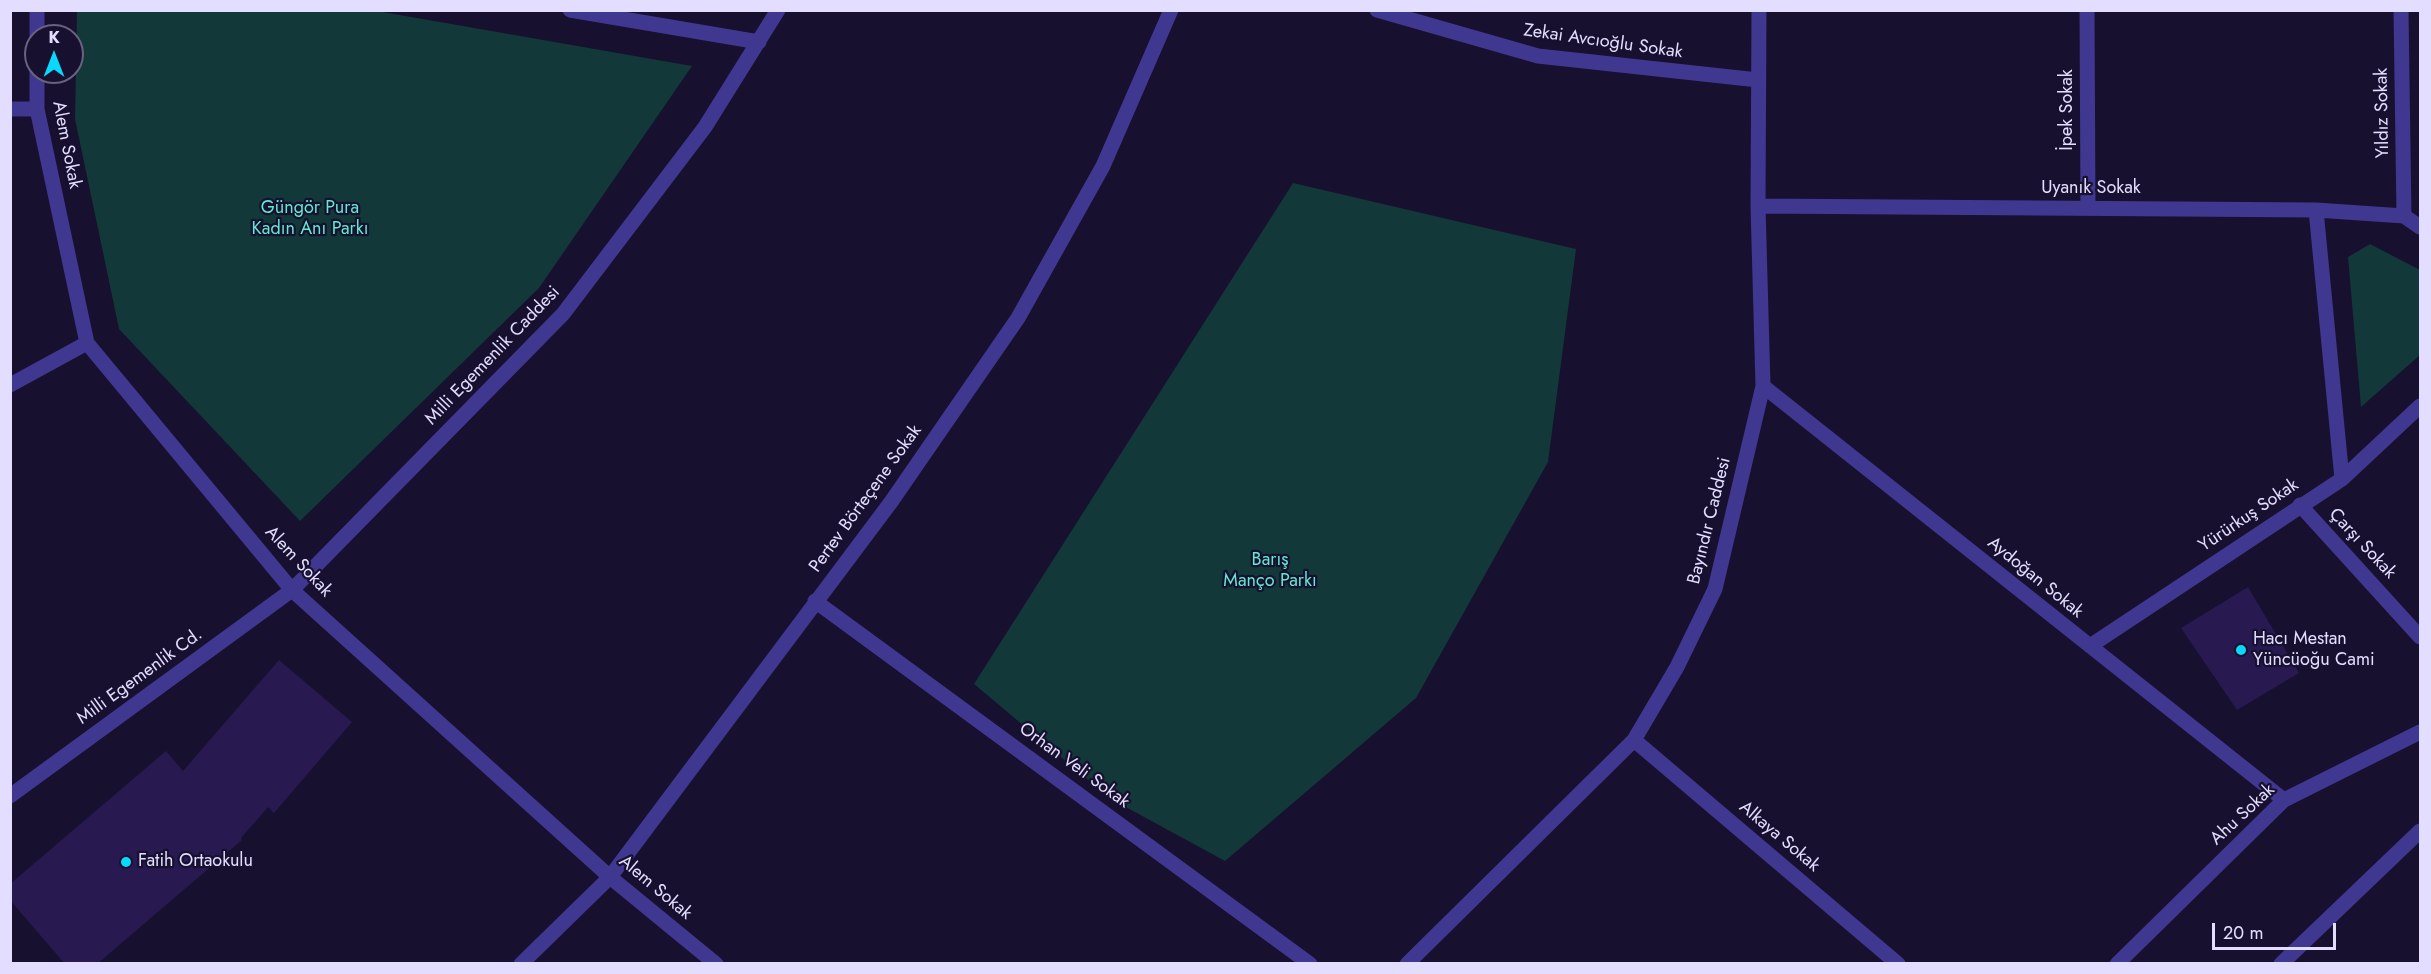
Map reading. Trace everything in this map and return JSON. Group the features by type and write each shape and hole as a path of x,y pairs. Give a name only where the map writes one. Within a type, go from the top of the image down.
{"street":[{"path":"570,10 759,42"},
{"name":"Milli Egemenlik Caddesi","path":"292,590 563,314 705,127 778,10"},
{"name":"Pertev Börteçene Sokak","path":"521,963 610,877 891,502 1018,318 1103,166 1171,10"},
{"name":"Zekai Avcıoğlu Sokak","path":"1377,10 1538,56 1758,80"},
{"name":"Bayındır Caddesi","path":"1412,962 1635,740 1677,667 1715,589 1763,386 1758,206 1759,10"},
{"name":"İpek Sokak","path":"2087,10 2088,208"},
{"name":"Yıldız Sokak","path":"2401,10 2404,216"},
{"name":"Alem Sokak","path":"37,84 37,109 87,343 292,590 610,877 716,963"},
{"path":"10,109 37,109"},
{"name":"Uyanık Sokak","path":"1758,206 2316,210 2404,216 2421,227"},
{"path":"2316,210 2342,479"},
{"path":"10,385 87,343"},
{"name":"Aydoğan Sokak","path":"1763,386 2284,800"},
{"name":"Yürürkuş Sokak","path":"2090,646 2342,479 2421,406"},
{"name":"Çarşı Sokak","path":"2300,505 2421,636"},
{"name":"Milli Egemenlik Cd.","path":"10,795 292,590"},
{"name":"Orhan Veli Sokak","path":"815,601 1310,963"},
{"name":"Ahu Sokak","path":"2117,963 2284,800 2421,732"},
{"name":"Alkaya Sokak","path":"1635,740 1898,963"},
{"path":"2281,963 2421,831"}],"green space":[{"name":"Güngör Pura Kadın Anı Parkı","path":"77,11 377,11 692,66 539,288 300,521 119,329 75,119 76,84 84,84 84,24 77,24"},
{"name":"Barış Manço Parkı","path":"1293,183 1576,249 1548,462 1416,698 1225,861 1111,799 974,684"},
{"path":"2370,244 2420,270 2420,355 2361,407 2348,257"}],"building":[{"name":"Hacı Mestan Yüncüoğu Cami","path":"2248,587 2299,673 2237,710 2181,628"},
{"name":"Fatih Ortaokulu","path":"279,660 352,722 274,813 268,807 241,838 242,840 97,964 65,964 10,900 10,884 166,751 183,771"}],"place":[{"name":"Hacı Mestan Yüncüoğu Cami","path":"2241,650"},
{"name":"Fatih Ortaokulu","path":"126,862"}]}
